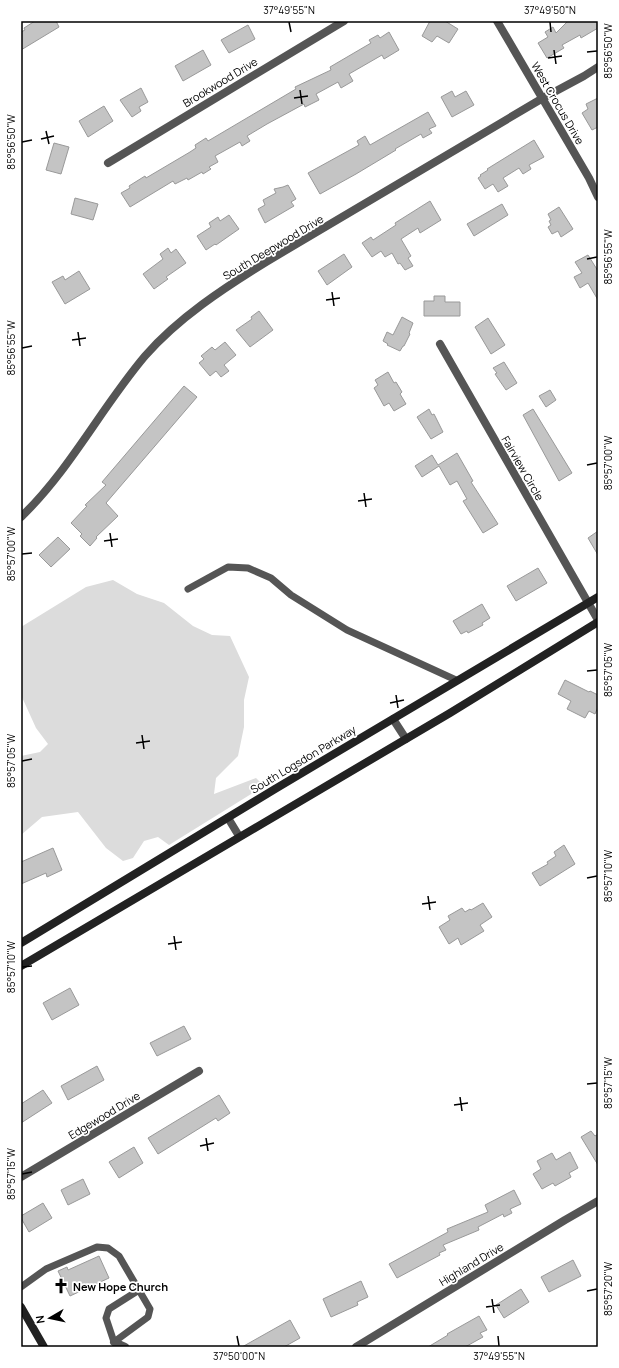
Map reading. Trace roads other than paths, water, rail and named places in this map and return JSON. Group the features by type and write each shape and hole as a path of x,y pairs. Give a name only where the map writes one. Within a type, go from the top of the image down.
{"main road":[{"name":"South Logsdon Parkway","path":"21,943 456,680 598,597"},
{"path":"21,966 239,836 406,739 598,621"},
{"path":"21,1307 44,1347"}],"street":[{"name":"Brookwood Drive","path":"108,163 344,21"},
{"name":"West Crocus Drive","path":"497,21 590,178 598,197"},
{"name":"South Deepwood Drive","path":"21,517 45,491 144,357 163,336 243,276 598,67"},
{"name":"Fairview Circle","path":"440,344 598,621"},
{"path":"392,719 406,739"},
{"path":"228,818 239,836"},
{"name":"Edgewood Drive","path":"21,1177 199,1071"},
{"name":"Highland Drive","path":"356,1347 598,1201"},
{"path":"114,1342 125,1347"}],"lane":[{"path":"188,589 228,568 248,568 271,578 291,595 347,630 456,680"},
{"path":"21,1287 46,1269 97,1247 108,1248 120,1256 150,1309 148,1317 114,1342 106,1318 109,1309 138,1290"}],"place":[{"name":"New Hope Church","path":"61,1286"}]}
